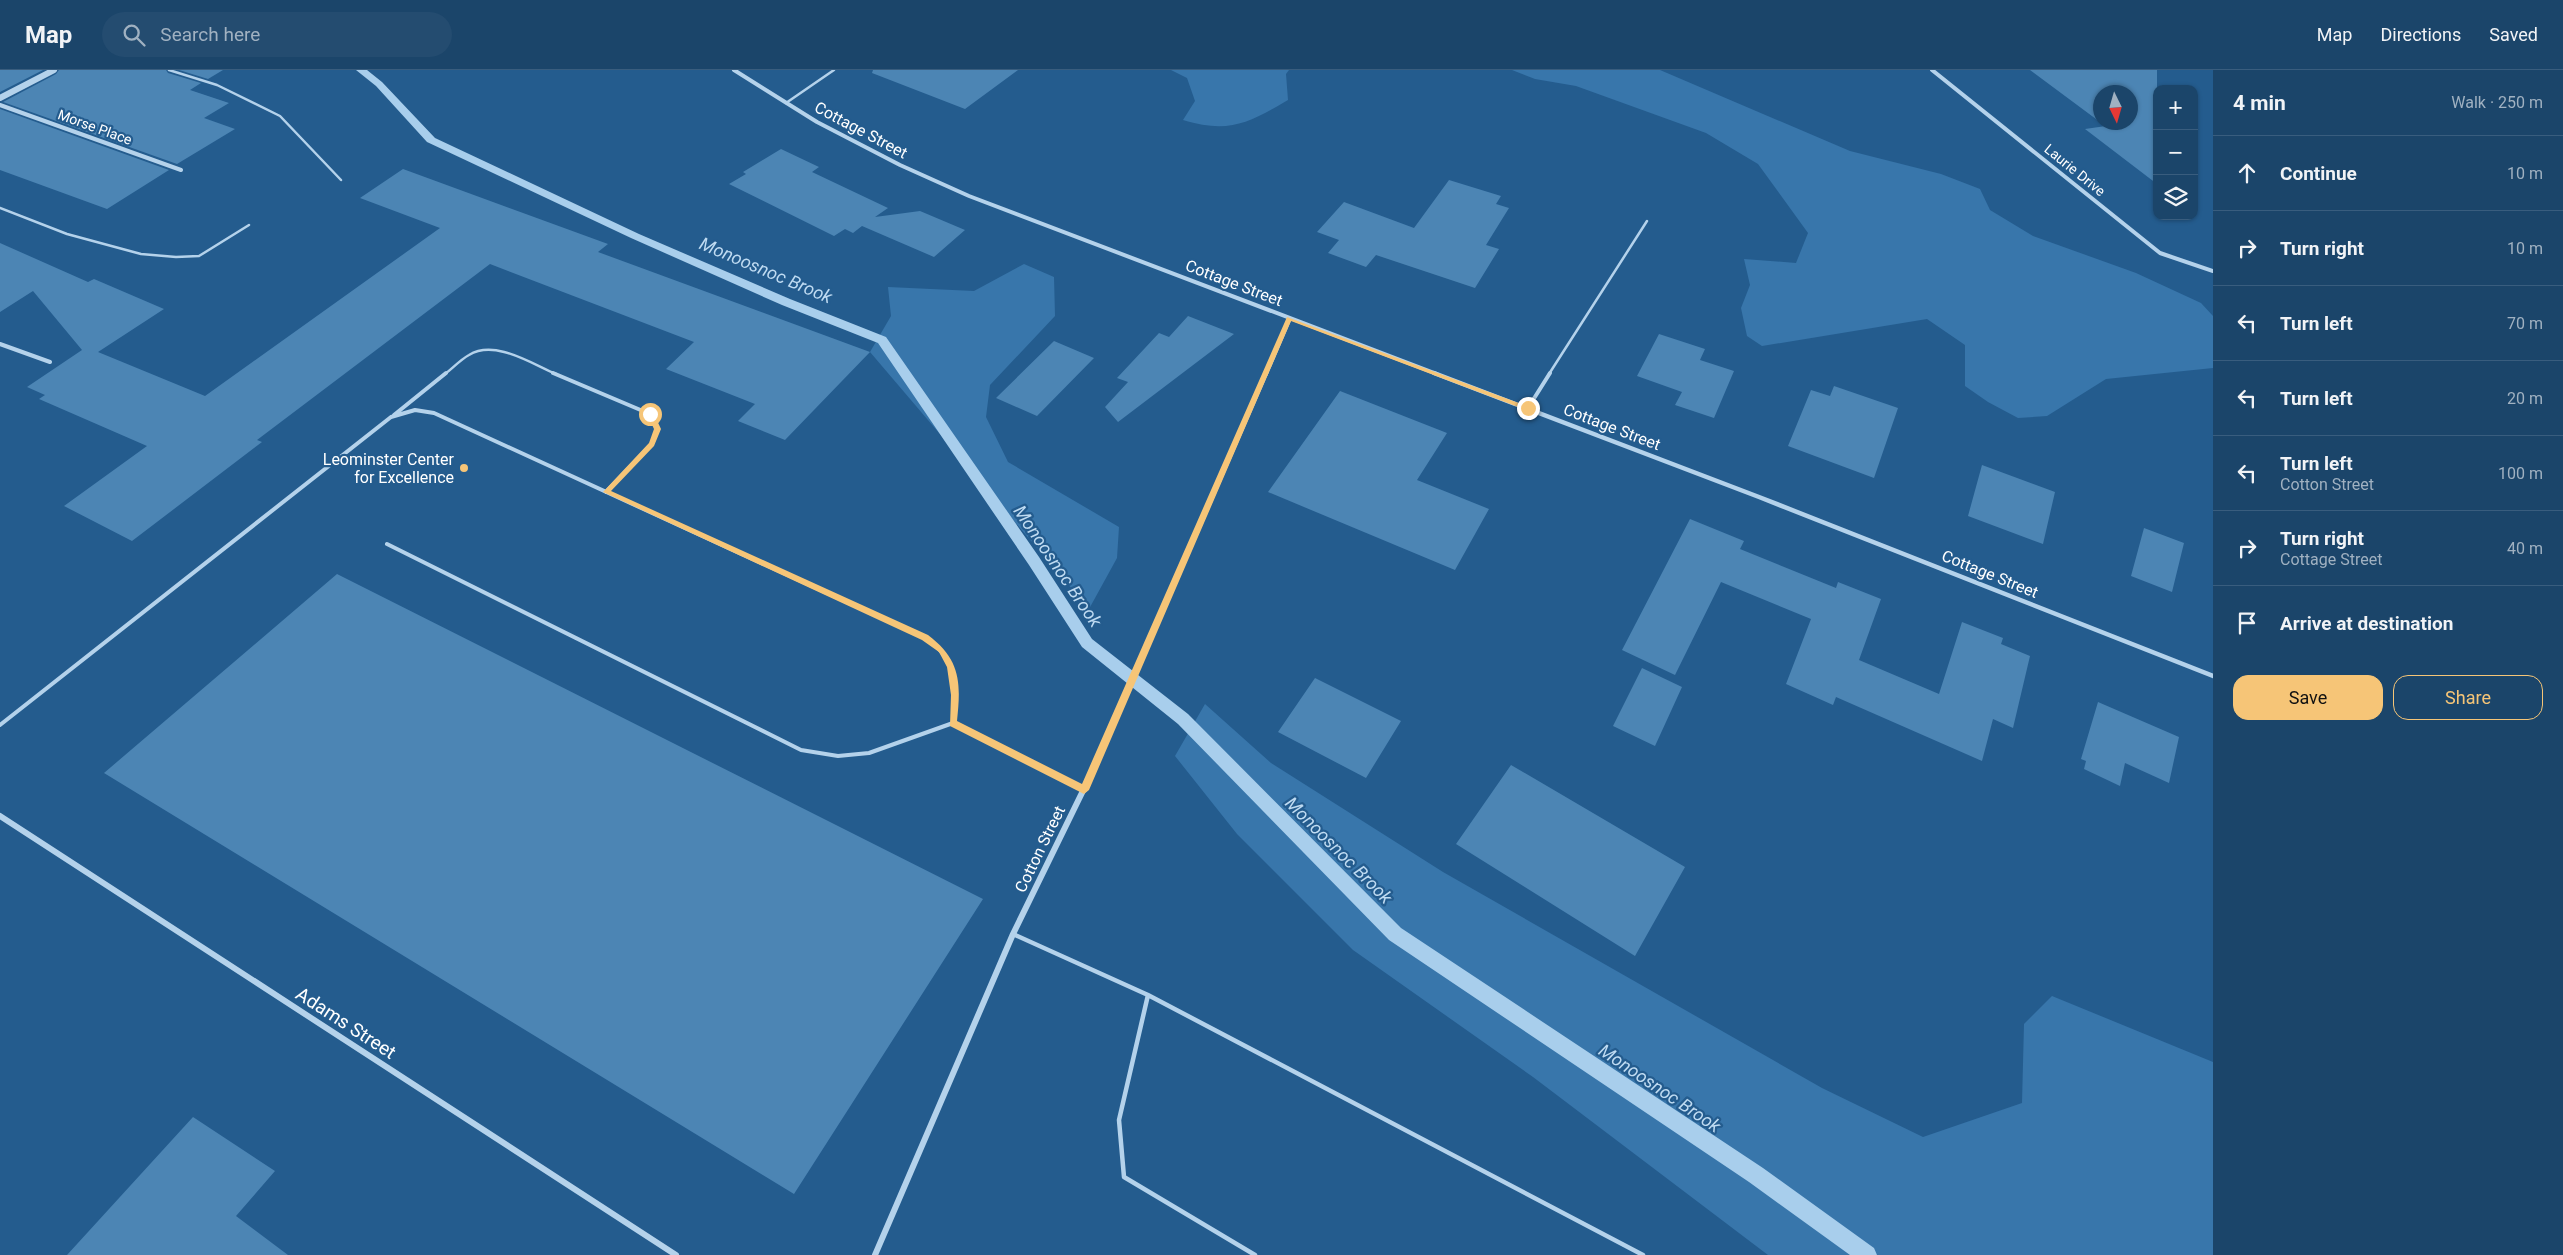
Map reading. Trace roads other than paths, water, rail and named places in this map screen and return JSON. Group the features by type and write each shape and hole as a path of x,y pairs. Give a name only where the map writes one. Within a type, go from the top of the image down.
{"street":[{"path":"0,98 54,70"},
{"name":"Cottage Street","path":"734,70 817,122 892,161 970,196 1759,497 2213,676"},
{"name":"Laurie Drive","path":"1932,70 2160,253 2213,271"},
{"name":"Morse Place","path":"0,105 182,170"},
{"name":"Cotton Street","path":"875,1255 1013,934 1084,790 1290,318"},
{"path":"0,344 50,362"},
{"name":"Adams Street","path":"0,816 676,1255"}],"lane":[{"path":"169,70 217,85 280,116 341,180"},
{"path":"786,102 834,70"},
{"path":"0,208 66,234 141,254 176,257 199,256 249,225"},
{"path":"1528,408 1647,221"},
{"path":"0,725 470,354 484,350 499,350 650,414 658,429 652,444 606,492"},
{"path":"391,417 414,410 434,413 925,638 941,650 951,667 955,695 953,723"},
{"path":"387,544 801,750 838,756 869,753 953,723 1084,790"},
{"path":"1013,934 1148,995 1643,1255"},
{"path":"1148,995 1119,1120 1124,1177 1255,1255"}],"waterway":[{"name":"Monoosnoc Brook","path":"361,70 379,84 431,140 635,236 786,302 882,340 1034,561 1087,643 1183,719 1395,934 1756,1175 1867,1255"}],"place":[{"name":"Leominster Center for Excellence","path":"464,468"}]}
